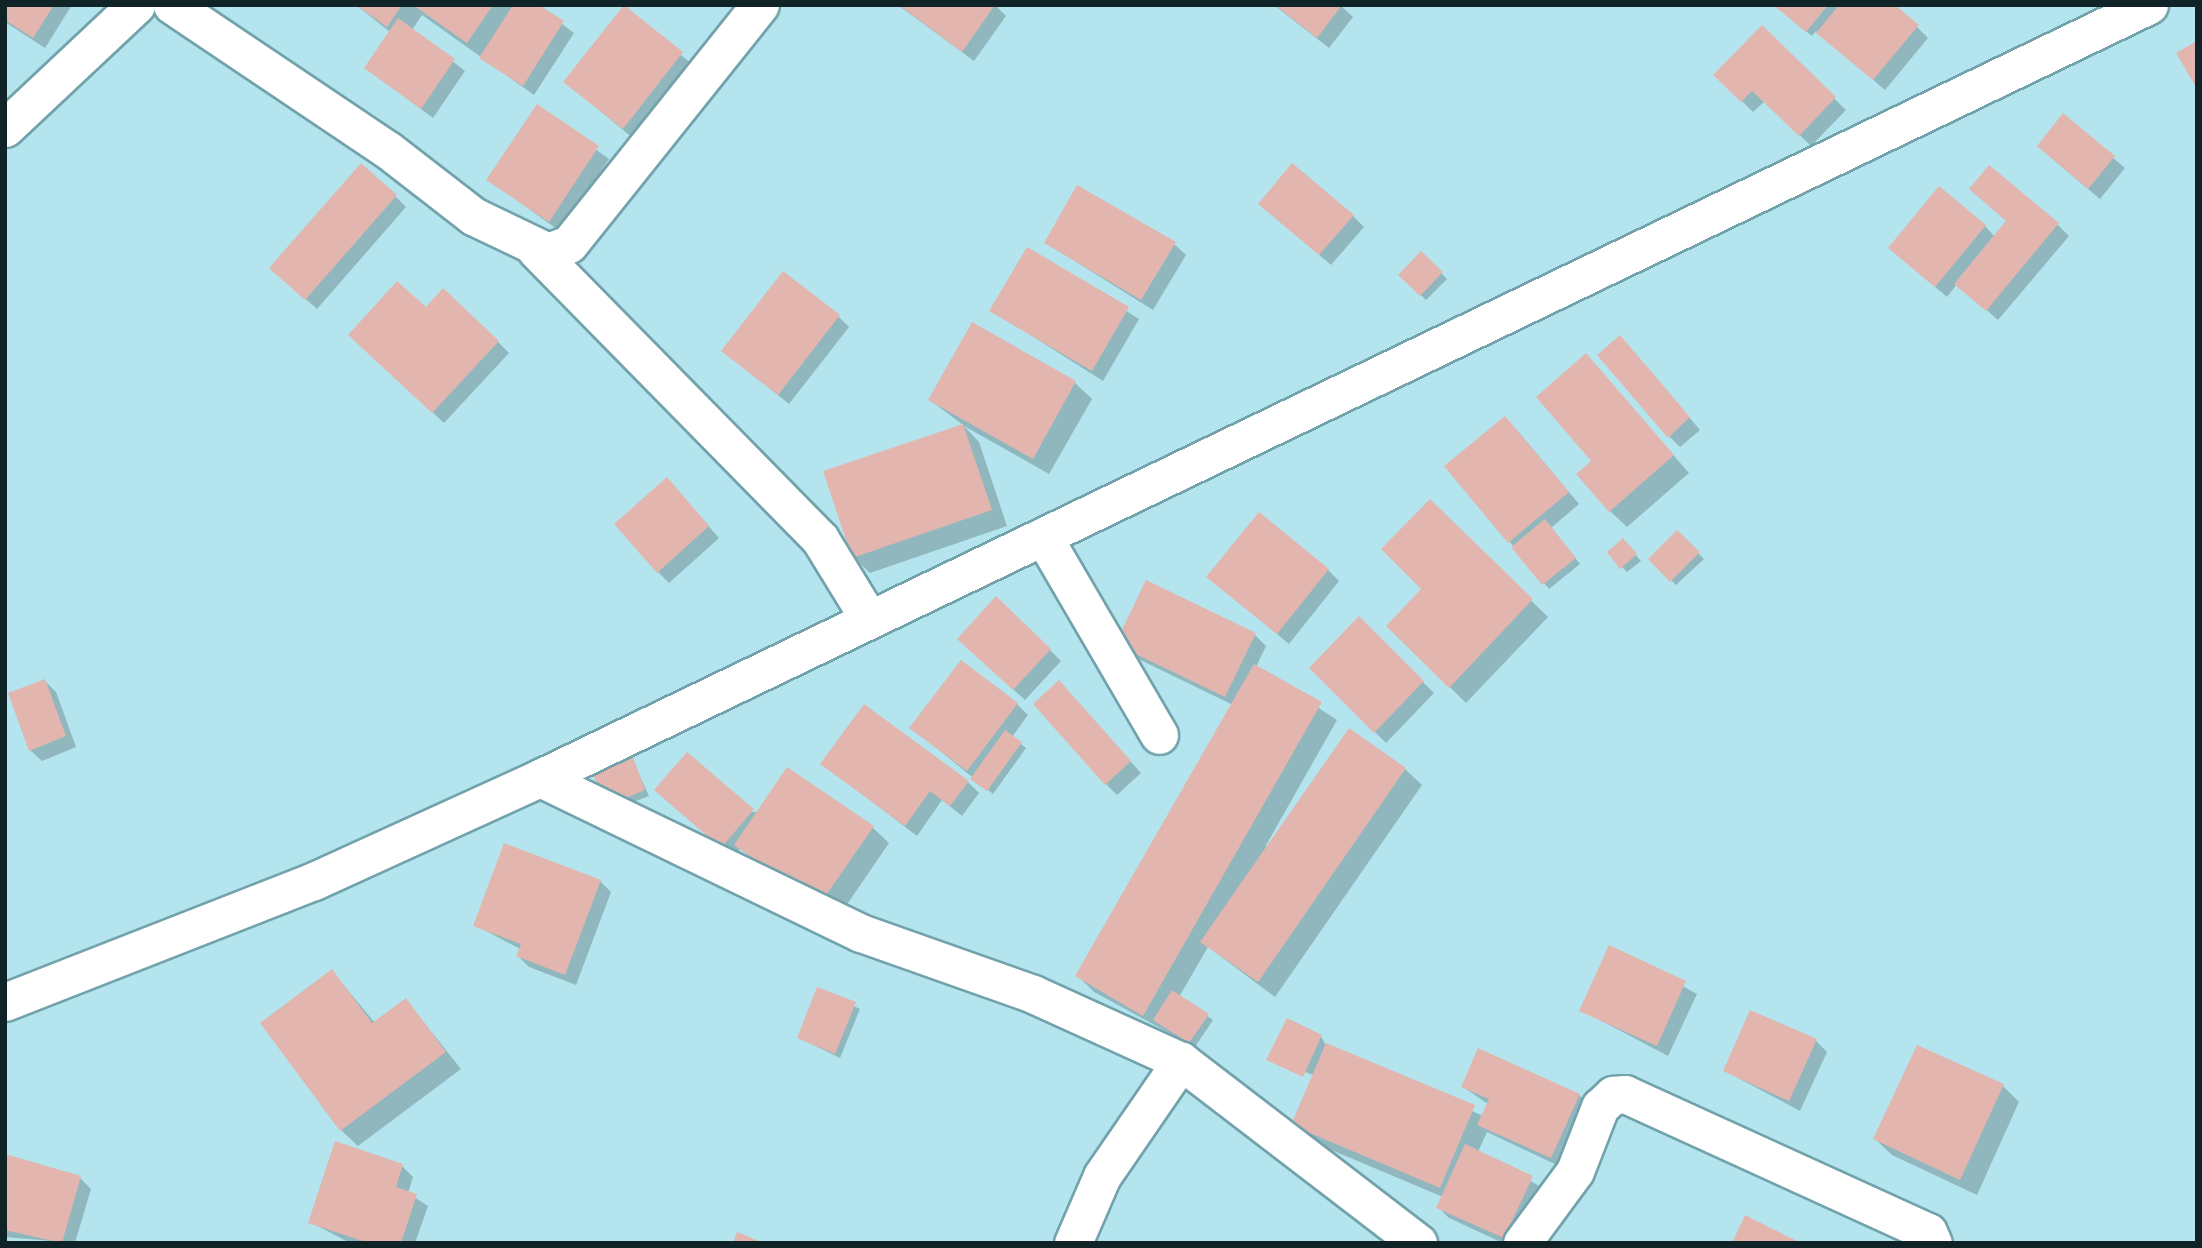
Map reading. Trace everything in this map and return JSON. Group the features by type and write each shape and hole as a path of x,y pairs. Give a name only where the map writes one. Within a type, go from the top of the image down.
{"street":[{"path":"5,128 136,5"},
{"path":"172,5 473,216 536,250 820,539 869,619"},
{"path":"536,250 569,244 760,5"},
{"path":"5,1002 314,881 540,778 2149,5"},
{"path":"1044,538 1159,735"},
{"path":"540,778 861,933 1033,994 1181,1061 1418,1243"},
{"path":"1073,1243 1102,1176 1181,1061"},
{"path":"1522,1243 1575,1171 1600,1107 1613,1095 1625,1094 1928,1232 1933,1243"}],"building":[{"path":"5,5 54,5 33,38 5,20"},
{"path":"356,5 402,5 387,27"},
{"path":"413,5 493,5 467,43"},
{"path":"513,5 539,5 564,21 523,86 479,58"},
{"path":"624,5 683,52 623,129 563,82"},
{"path":"899,5 995,5 962,52"},
{"path":"1275,5 1342,5 1317,38"},
{"path":"1773,5 1828,5 1806,32"},
{"path":"1839,5 1895,5 1919,25 1873,80 1816,33"},
{"path":"398,18 455,59 421,109 364,68"},
{"path":"1762,25 1836,97 1799,136 1752,91 1741,102 1713,75"},
{"path":"2197,41 2197,89 2176,53"},
{"path":"537,104 599,146 549,222 486,180"},
{"path":"2063,113 2115,156 2088,189 2037,146"},
{"path":"361,163 397,195 305,300 269,268"},
{"path":"1292,163 1354,215 1319,255 1258,204"},
{"path":"1989,165 2059,223 1986,311 1954,284 2006,221 1969,189"},
{"path":"1077,185 1176,242 1141,300 1044,243"},
{"path":"1939,186 1986,225 1935,287 1888,248"},
{"path":"1027,247 1129,307 1092,371 989,311"},
{"path":"1421,251 1443,272 1420,296 1398,275"},
{"path":"783,271 840,315 778,395 721,351"},
{"path":"397,281 426,307 443,288 499,341 432,413 348,335"},
{"path":"972,322 1076,381 1033,459 928,400"},
{"path":"1620,335 1690,417 1668,438 1597,355"},
{"path":"1586,353 1674,455 1609,512 1576,474 1591,461 1536,397"},
{"path":"1505,416 1569,492 1508,543 1444,466"},
{"path":"963,424 992,510 852,558 823,471"},
{"path":"667,477 709,526 657,573 614,524"},
{"path":"1430,499 1533,599 1449,688 1386,626 1421,589 1381,549"},
{"path":"1259,512 1329,569 1277,634 1206,577"},
{"path":"1545,519 1576,558 1542,585 1511,547"},
{"path":"1677,530 1700,552 1670,582 1648,559"},
{"path":"1623,538 1637,554 1620,569 1607,552"},
{"path":"1146,580 1256,633 1225,697 1115,644"},
{"path":"996,596 1051,649 1013,690 957,639"},
{"path":"1359,616 1424,681 1374,733 1309,668"},
{"path":"961,660 1018,703 967,771 909,728"},
{"path":"1254,664 1322,702 1143,1016 1075,976"},
{"path":"45,679 66,736 29,751 8,693"},
{"path":"1059,680 1131,761 1105,785 1033,704"},
{"path":"864,704 969,781 950,806 930,791 905,826 820,764"},
{"path":"1349,728 1406,768 1258,982 1200,942"},
{"path":"1005,730 1022,742 987,791 970,779"},
{"path":"687,752 754,809 721,848 654,790"},
{"path":"633,757 645,790 606,806 593,774"},
{"path":"787,767 874,826 820,904 734,845"},
{"path":"504,843 601,880 565,975 516,956 521,944 473,926"},
{"path":"1609,945 1686,981 1657,1046 1579,1011"},
{"path":"332,969 372,1023 406,998 446,1052 340,1131 260,1023"},
{"path":"817,987 856,1002 835,1054 797,1038"},
{"path":"1172,990 1209,1014 1189,1043 1153,1020"},
{"path":"1750,1010 1817,1039 1789,1101 1723,1071"},
{"path":"1287,1018 1322,1035 1303,1077 1266,1060"},
{"path":"1326,1043 1475,1105 1440,1188 1291,1125"},
{"path":"1917,1045 2004,1084 1960,1180 1873,1139"},
{"path":"1478,1048 1580,1094 1551,1158 1477,1125 1489,1099 1461,1087"},
{"path":"335,1141 403,1164 396,1187 417,1194 401,1243 369,1243 308,1223"},
{"path":"1465,1144 1533,1176 1504,1238 1436,1208"},
{"path":"5,1154 81,1176 62,1243 5,1230"},
{"path":"1745,1215 1801,1243 1732,1243"},
{"path":"737,1232 764,1243 733,1243"}]}
